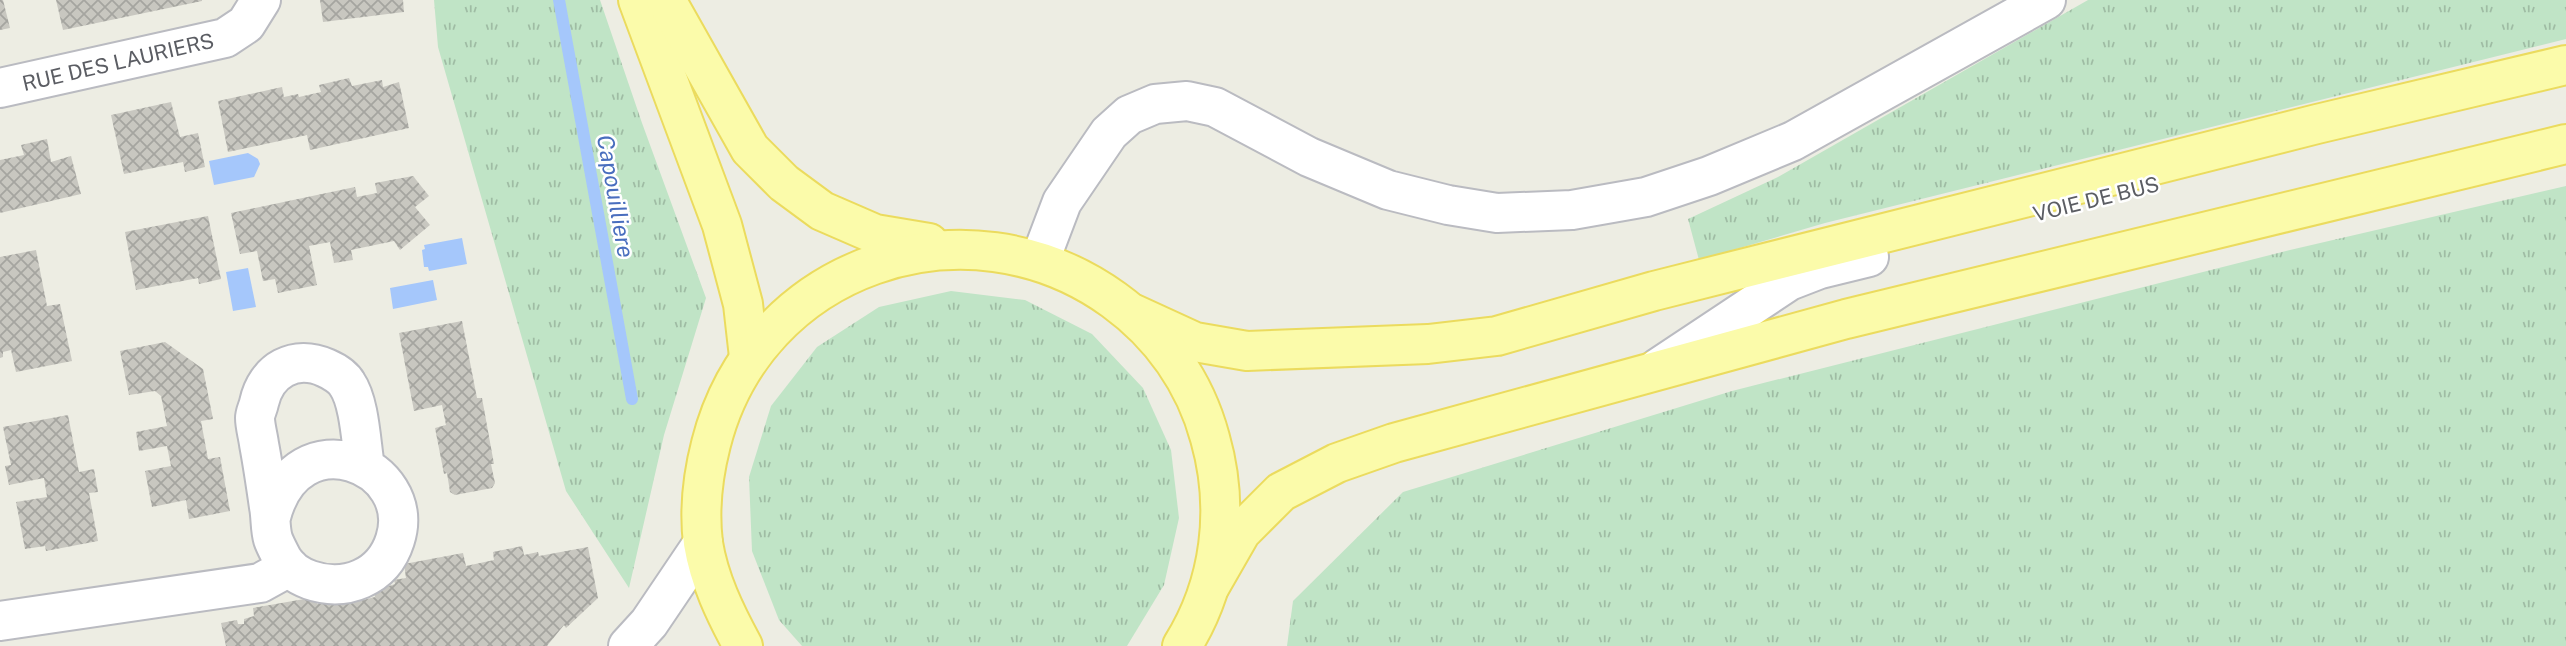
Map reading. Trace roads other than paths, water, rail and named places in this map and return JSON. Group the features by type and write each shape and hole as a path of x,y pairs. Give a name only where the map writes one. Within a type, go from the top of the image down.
{"main road":[{"path":"638,0 722,225 743,304 749,357"},
{"path":"666,0 750,149 784,183 822,211 875,234 1040,260 1090,282 1134,314 1195,342 1247,351 1428,344 1497,335 1654,291 2304,127 2566,65"},
{"path":"1190,640 1210,586 1241,531 1281,492 1337,463 1394,443 1846,319 2566,144"},
{"path":"743,646 720,604 703,542 703,477 718,415 749,357 790,312 839,278 895,257 955,248"},
{"path":"1134,314 1174,358 1203,411 1219,468 1221,528 1210,586"}],"street":[{"name":"RUE DES LAURIERS","path":"0,88 225,38 246,24 261,0"},
{"path":"1040,260 1062,202 1109,133 1129,115 1155,104 1187,101 1215,107 1309,157 1388,190 1497,213 1572,210 1646,197 1709,176 1794,141 2046,0"},
{"name":"VOIE DE BUS","path":"1651,373 1790,281 1820,269 2566,82"},
{"path":"271,517 275,499 284,484 299,469 317,461 342,459 365,467 384,482 393,499 398,521 395,542 380,567 362,579 346,585 327,586 300,576 283,560 272,538 255,418 262,390 276,373 294,362 313,362 333,371 347,384 354,402 365,467"},
{"path":"628,646 649,623 703,542"},
{"path":"0,621 260,583 289,567"}],"water":[{"path":"248,153 258,159 260,164 254,177 214,185 209,161"},
{"path":"462,238 467,264 429,271 428,267 424,267 424,245"},
{"path":"248,268 256,307 233,311 226,272"},
{"path":"433,280 437,300 393,309 390,288"}],"waterway":[{"name":"Capouilliere","path":"559,0 632,399"}]}
